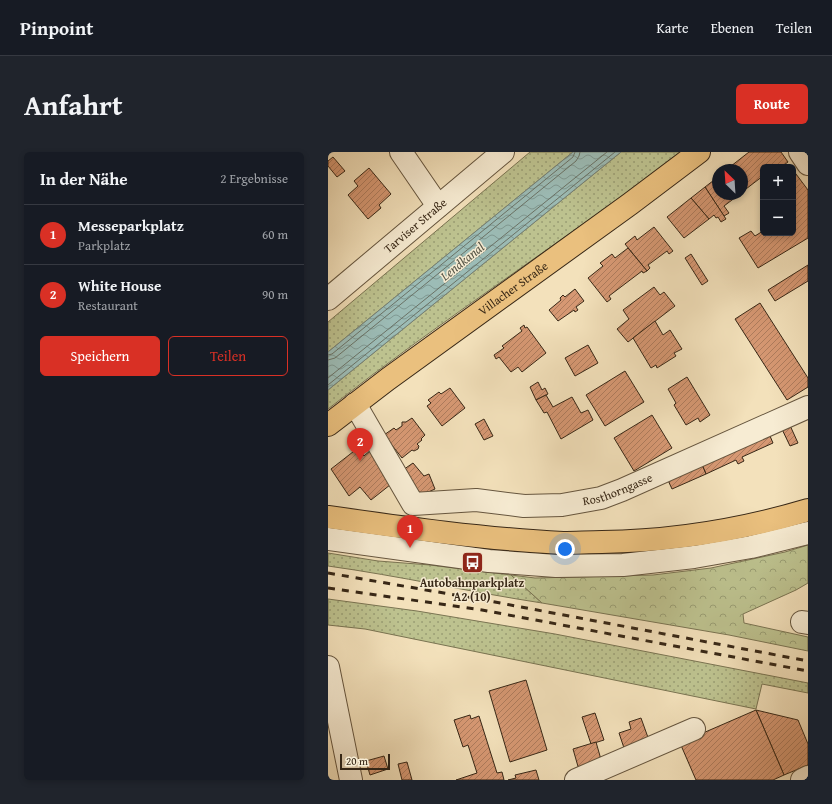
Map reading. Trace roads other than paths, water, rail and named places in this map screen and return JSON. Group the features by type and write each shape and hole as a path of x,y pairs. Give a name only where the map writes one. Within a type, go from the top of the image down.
{"main road":[{"name":"Villacher Straße","path":"328,425 699,152"},
{"path":"328,517 461,535 564,543 638,541 716,532 774,520 808,510"}],"street":[{"path":"401,152 438,206"},
{"name":"Tarviser Straße","path":"328,299 503,152"},
{"path":"800,152 808,164"},
{"name":"Rosthorngasse","path":"355,404 413,504 476,500 524,506 562,505 600,498 622,490 808,407"},
{"path":"328,539 489,561 556,566 623,565 694,557 751,547 808,533"},
{"path":"328,667 351,780"},
{"path":"576,780 694,729"},
{"path":"802,780 808,778"}],"water":[{"name":"Lendkanal","path":"573,152 621,152 328,390 328,352"}],"railway":[{"path":"328,573 484,600 808,661"},
{"path":"328,588 482,610 808,671"}],"place":[{"name":"White House","path":"360,461"},
{"name":"Messeparkplatz","path":"410,548"},
{"name":"Autobahnparkplatz A2 (10)","path":"472,562"}]}
